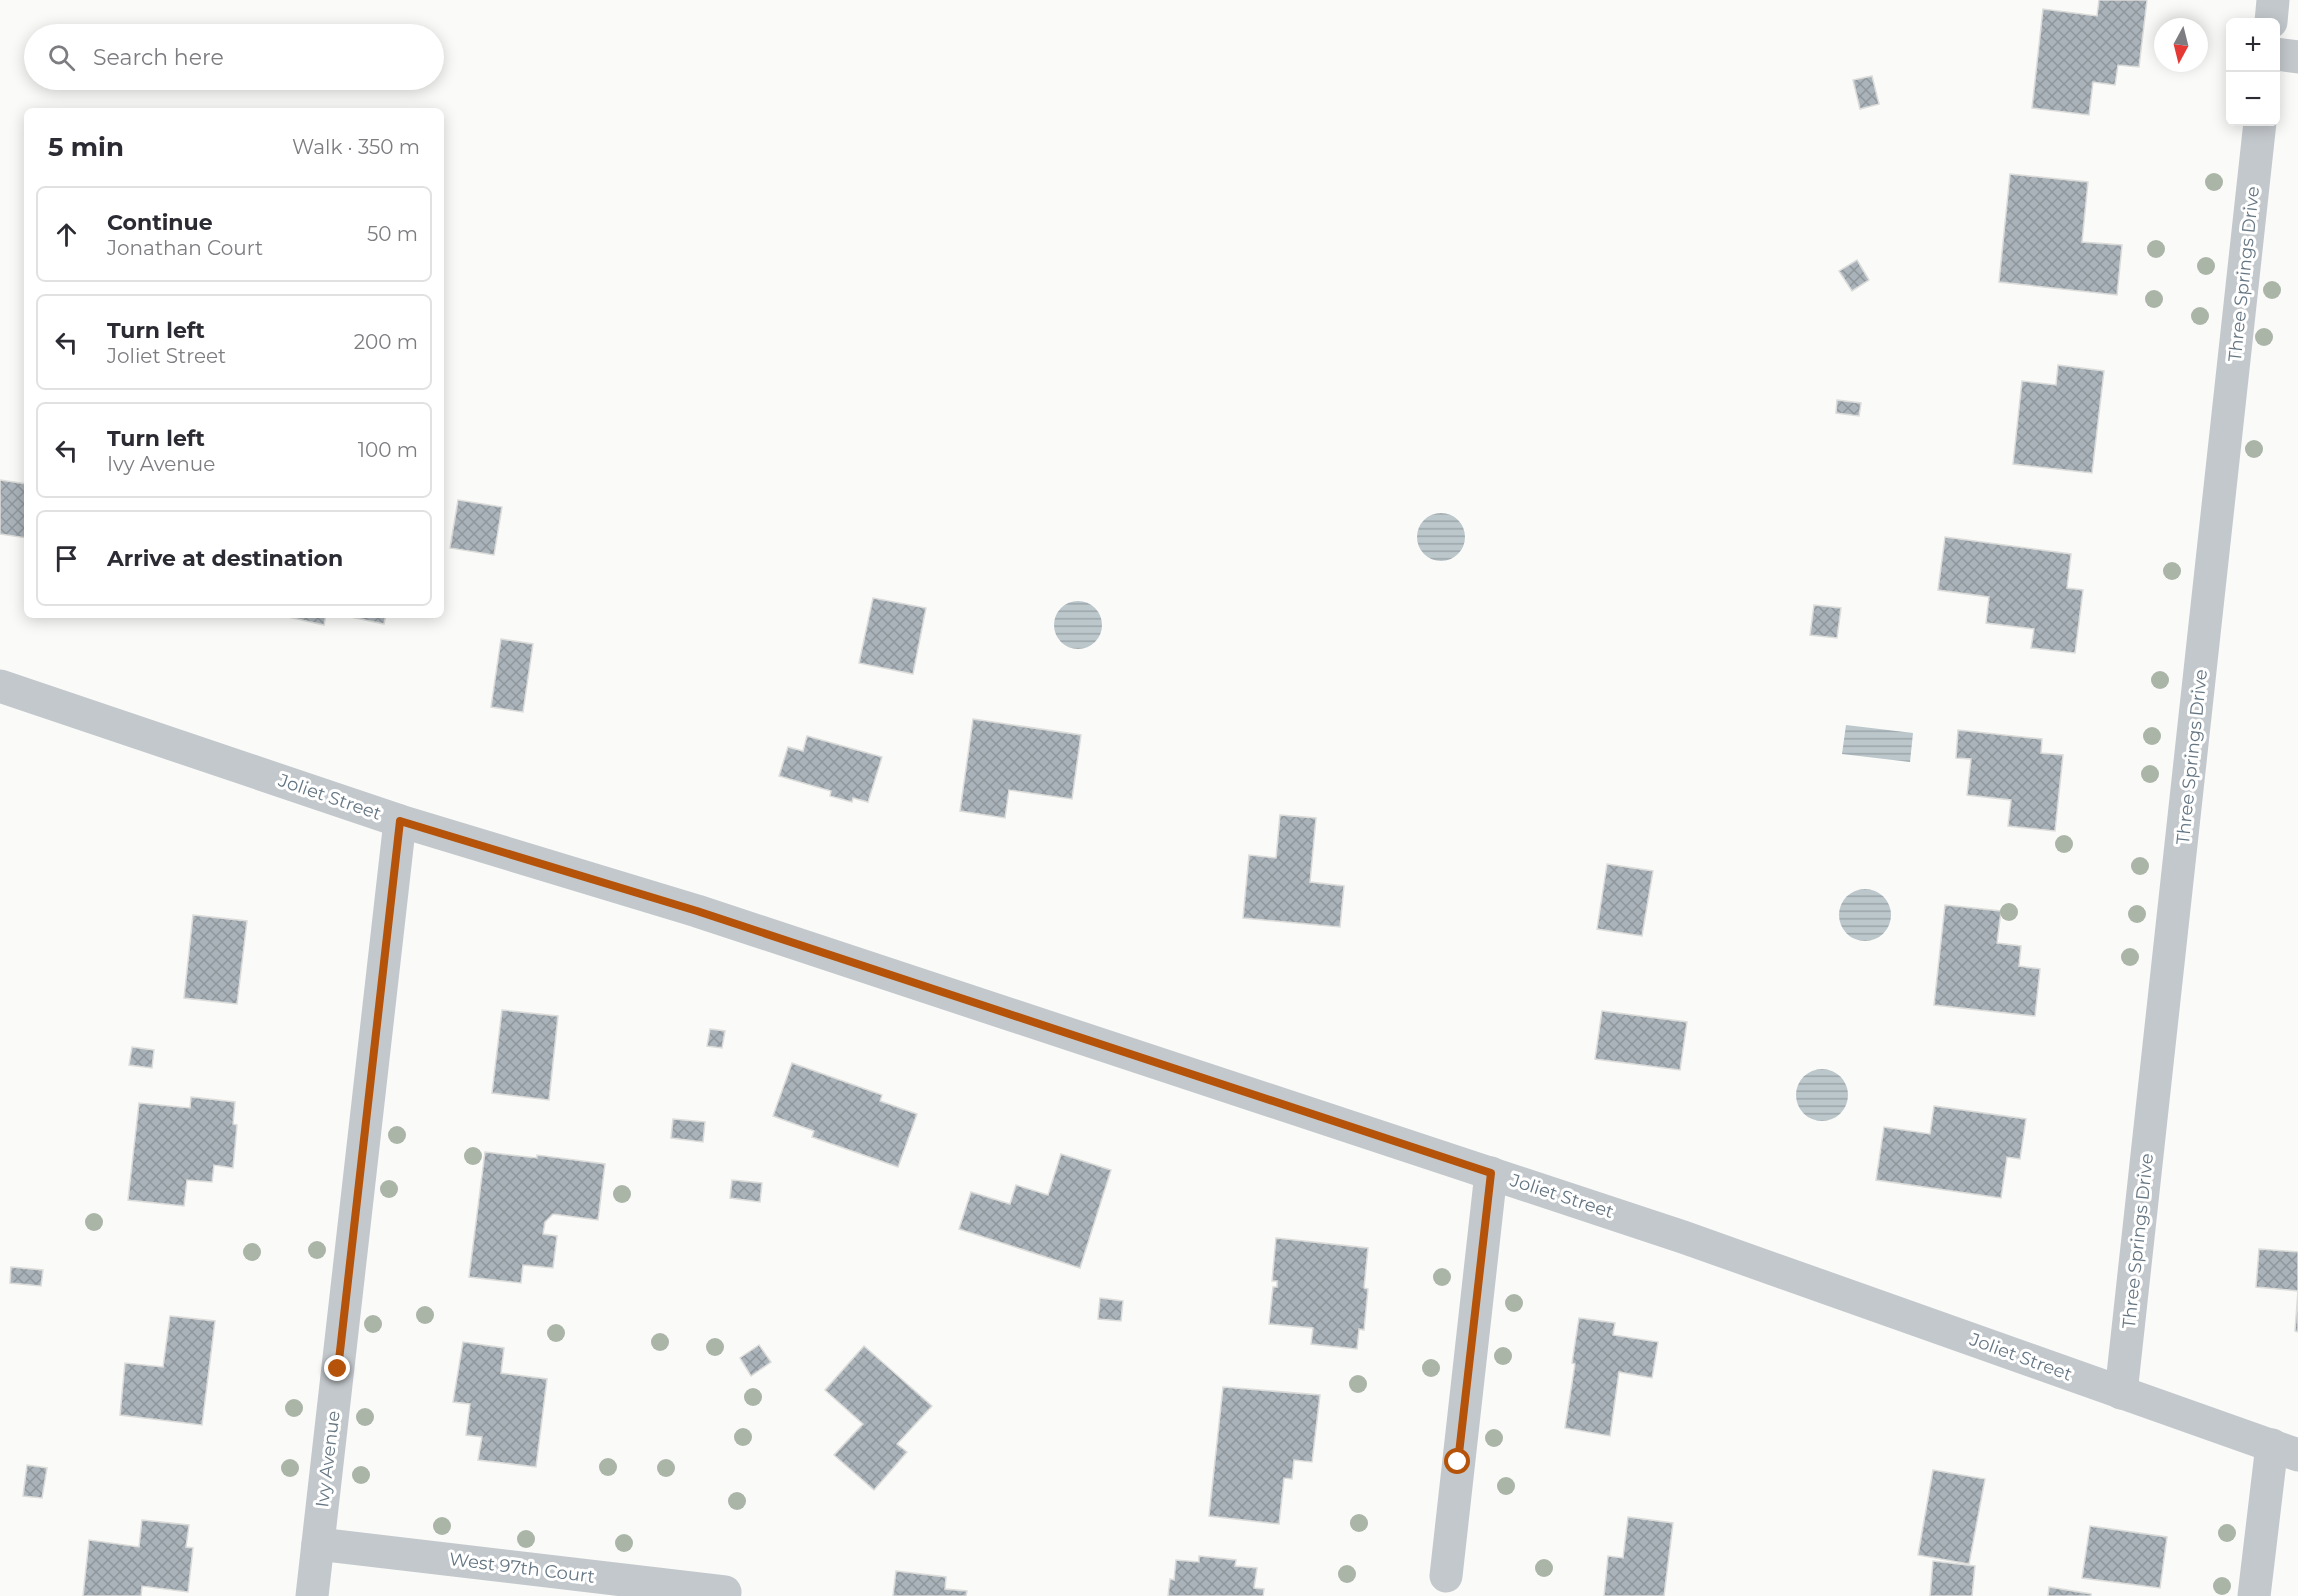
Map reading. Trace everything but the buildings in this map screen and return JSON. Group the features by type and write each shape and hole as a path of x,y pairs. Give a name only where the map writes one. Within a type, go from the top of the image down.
{"street":[{"path":"2271,18 2273,0"},
{"path":"2280,55 2298,57"},
{"name":"Three Springs Drive","path":"2121,1393 2260,126"},
{"name":"Joliet Street","path":"0,686 400,821 697,911 1695,1240 2285,1450"},
{"name":"Ivy Avenue","path":"312,1596 400,821"},
{"path":"1446,1576 1491,1173"},
{"path":"2254,1596 2285,1450"},
{"name":"West 97th Court","path":"318,1544 725,1592"}],"shaded area":[{"path":"1436,513 1446,513 1461,523 1465,537 1464,546 1455,557 1446,561 1436,561 1421,551 1417,542 1417,532 1427,517"},
{"path":"1073,601 1083,601 1095,608 1102,620 1102,630 1095,642 1083,649 1073,649 1058,638 1054,630 1054,620 1065,605"},
{"path":"1846,725 1913,733 1910,762 1842,754"},
{"path":"1865,889 1875,891 1883,897 1889,905 1891,915 1889,925 1883,933 1875,939 1865,941 1855,939 1847,933 1841,925 1839,915 1841,905 1847,897 1855,891"},
{"path":"1822,1069 1832,1071 1840,1077 1846,1085 1848,1095 1846,1105 1840,1113 1832,1119 1822,1121 1812,1119 1804,1113 1798,1105 1796,1095 1798,1085 1804,1077 1812,1071"}],"route":[{"path":"338,1369 400,821 697,911 1491,1173 1458,1462"}]}
